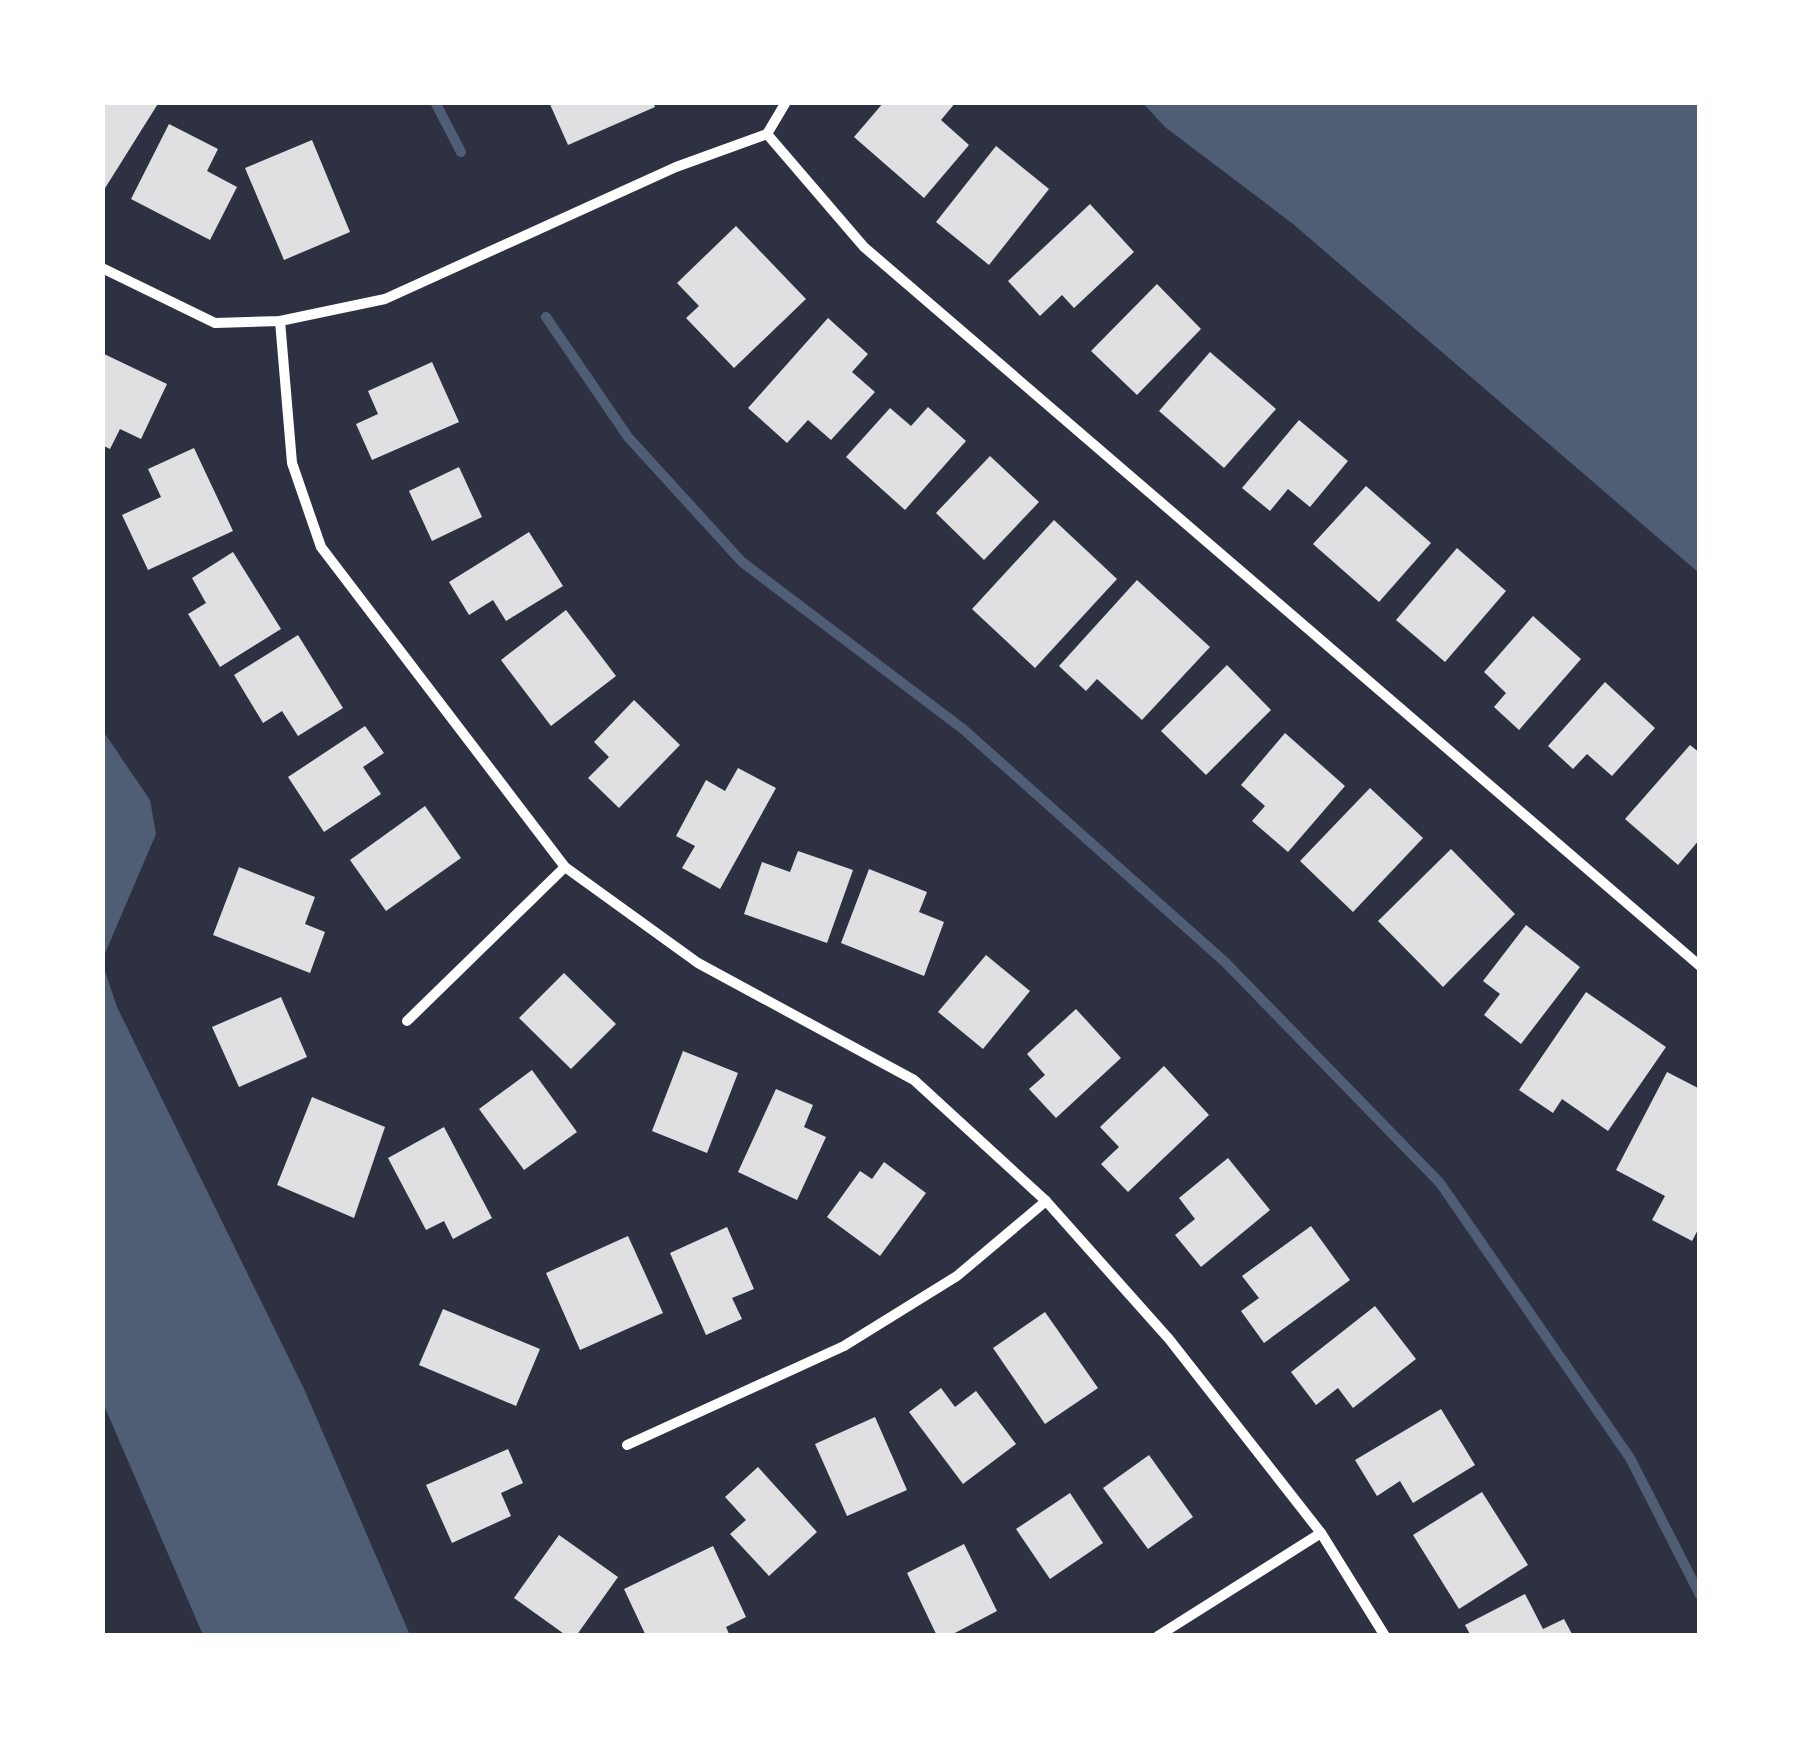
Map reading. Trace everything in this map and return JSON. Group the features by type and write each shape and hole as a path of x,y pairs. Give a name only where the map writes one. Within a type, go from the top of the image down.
{"street":[{"path":"102,268 215,323 280,321 385,299 676,168 766,134 786,102"},
{"path":"766,134 864,247 1700,966"},
{"path":"280,321 292,463 321,547 565,868 698,963 914,1080 1046,1201 1169,1339 1321,1532 1385,1636"},
{"path":"407,1021 565,868"},
{"path":"627,1445 844,1346 956,1276 1046,1201"},
{"path":"1158,1636 1321,1532"}],"water":[{"path":"1143,103 1699,103 1699,573 1293,224 1165,127"},
{"path":"103,731 150,800 156,834 103,958"},
{"path":"103,965 117,1007 305,1391 410,1635 203,1635 103,1403"}],"building":[{"path":"102,102 159,102 102,193"},
{"path":"549,102 653,102 655,107 568,145"},
{"path":"884,102 956,102 941,120 969,145 924,198 854,137"},
{"path":"169,124 218,149 207,171 237,187 210,240 131,199"},
{"path":"312,140 350,232 284,260 245,168"},
{"path":"996,146 1049,189 989,265 936,222"},
{"path":"1090,204 1134,252 1074,308 1062,295 1040,316 1008,281"},
{"path":"736,226 806,299 734,368 686,318 699,306 677,283"},
{"path":"1157,284 1201,329 1137,395 1091,351"},
{"path":"828,318 868,354 852,372 875,392 831,440 808,420 787,443 748,408"},
{"path":"1210,352 1276,409 1224,468 1159,411"},
{"path":"102,353 167,384 141,439 120,429 110,449 102,445"},
{"path":"432,362 459,422 372,460 356,424 378,414 368,391"},
{"path":"928,407 966,441 905,510 846,457 890,408 911,426"},
{"path":"1299,420 1348,461 1310,507 1288,489 1270,511 1242,488"},
{"path":"194,448 233,531 148,570 122,515 161,497 148,469"},
{"path":"990,456 1039,502 984,560 936,513"},
{"path":"459,467 482,517 432,541 409,491"},
{"path":"1366,486 1431,543 1379,602 1313,544"},
{"path":"1054,520 1117,579 1035,668 972,609"},
{"path":"529,532 563,586 506,621 493,600 469,615 449,582"},
{"path":"1457,548 1506,591 1445,662 1396,620"},
{"path":"233,552 281,629 220,667 188,614 206,603 192,578"},
{"path":"1137,580 1210,647 1142,720 1097,679 1086,691 1059,666"},
{"path":"566,610 616,676 551,726 501,660"},
{"path":"1533,616 1581,659 1519,730 1494,707 1506,693 1484,672"},
{"path":"298,635 343,708 298,736 282,711 263,723 234,675"},
{"path":"1227,665 1271,710 1206,775 1161,731"},
{"path":"1605,682 1655,728 1612,776 1587,754 1573,769 1548,746"},
{"path":"634,700 680,745 619,808 588,778 609,757 594,742"},
{"path":"365,726 384,753 363,767 381,794 324,832 288,777"},
{"path":"1285,733 1345,786 1288,852 1252,821 1265,806 1241,785"},
{"path":"1690,745 1700,753 1700,839 1678,865 1625,819"},
{"path":"738,768 776,788 720,889 682,868 695,846 676,836 706,780 725,791"},
{"path":"1370,788 1423,838 1353,912 1300,861"},
{"path":"425,806 461,858 386,911 350,860"},
{"path":"1451,849 1515,914 1443,987 1378,921"},
{"path":"798,851 853,870 827,943 744,914 762,862 790,872"},
{"path":"239,867 315,897 305,924 325,932 310,973 213,935"},
{"path":"869,869 927,892 919,912 944,922 924,976 841,943"},
{"path":"1526,925 1580,967 1521,1044 1484,1015 1500,994 1483,981"},
{"path":"986,955 1030,991 983,1049 938,1012"},
{"path":"564,973 616,1024 571,1069 519,1018"},
{"path":"1586,992 1666,1047 1608,1131 1562,1099 1553,1113 1519,1090"},
{"path":"281,997 307,1057 239,1087 212,1027"},
{"path":"1076,1009 1121,1058 1056,1118 1029,1089 1045,1075 1027,1054"},
{"path":"683,1051 738,1073 707,1153 652,1131"},
{"path":"1164,1066 1209,1115 1128,1192 1101,1164 1119,1147 1100,1127"},
{"path":"532,1070 577,1132 524,1170 479,1109"},
{"path":"1667,1072 1700,1089 1700,1226 1692,1241 1652,1220 1665,1196 1616,1170"},
{"path":"776,1089 813,1105 804,1127 826,1137 797,1200 738,1172"},
{"path":"312,1097 385,1127 354,1218 277,1185"},
{"path":"444,1127 492,1218 453,1239 444,1221 426,1230 388,1158"},
{"path":"1228,1158 1270,1210 1201,1267 1175,1235 1195,1219 1179,1198"},
{"path":"884,1162 926,1193 880,1256 827,1217 860,1171 872,1179"},
{"path":"1311,1226 1350,1280 1264,1343 1241,1311 1259,1298 1242,1276"},
{"path":"727,1227 754,1289 732,1298 742,1319 706,1335 670,1253"},
{"path":"628,1236 663,1313 580,1350 546,1273"},
{"path":"1375,1306 1416,1359 1353,1408 1338,1388 1316,1405 1291,1372"},
{"path":"443,1309 540,1349 516,1406 419,1365"},
{"path":"1045,1312 1098,1388 1045,1424 993,1348"},
{"path":"941,1388 955,1407 976,1391 1016,1444 963,1484 909,1412"},
{"path":"1441,1409 1475,1465 1413,1503 1400,1481 1377,1496 1355,1460"},
{"path":"875,1417 907,1490 847,1516 815,1444"},
{"path":"508,1449 523,1483 501,1493 511,1516 452,1543 426,1485"},
{"path":"1149,1455 1193,1517 1148,1549 1103,1488"},
{"path":"758,1467 817,1532 769,1576 730,1534 746,1520 725,1497"},
{"path":"1482,1492 1528,1565 1459,1609 1413,1535"},
{"path":"1070,1493 1103,1543 1050,1579 1016,1529"},
{"path":"559,1535 618,1577 576,1636 567,1636 514,1598"},
{"path":"964,1544 997,1611 949,1636 937,1636 907,1573"},
{"path":"713,1546 746,1617 726,1627 730,1636 646,1636 624,1589"},
{"path":"1525,1594 1543,1629 1564,1619 1573,1636 1471,1636 1465,1625"}],"waterway":[{"path":"435,102 461,152"},
{"path":"546,317 628,437 742,562 963,729 1225,962 1440,1183 1630,1458 1700,1595"}]}
